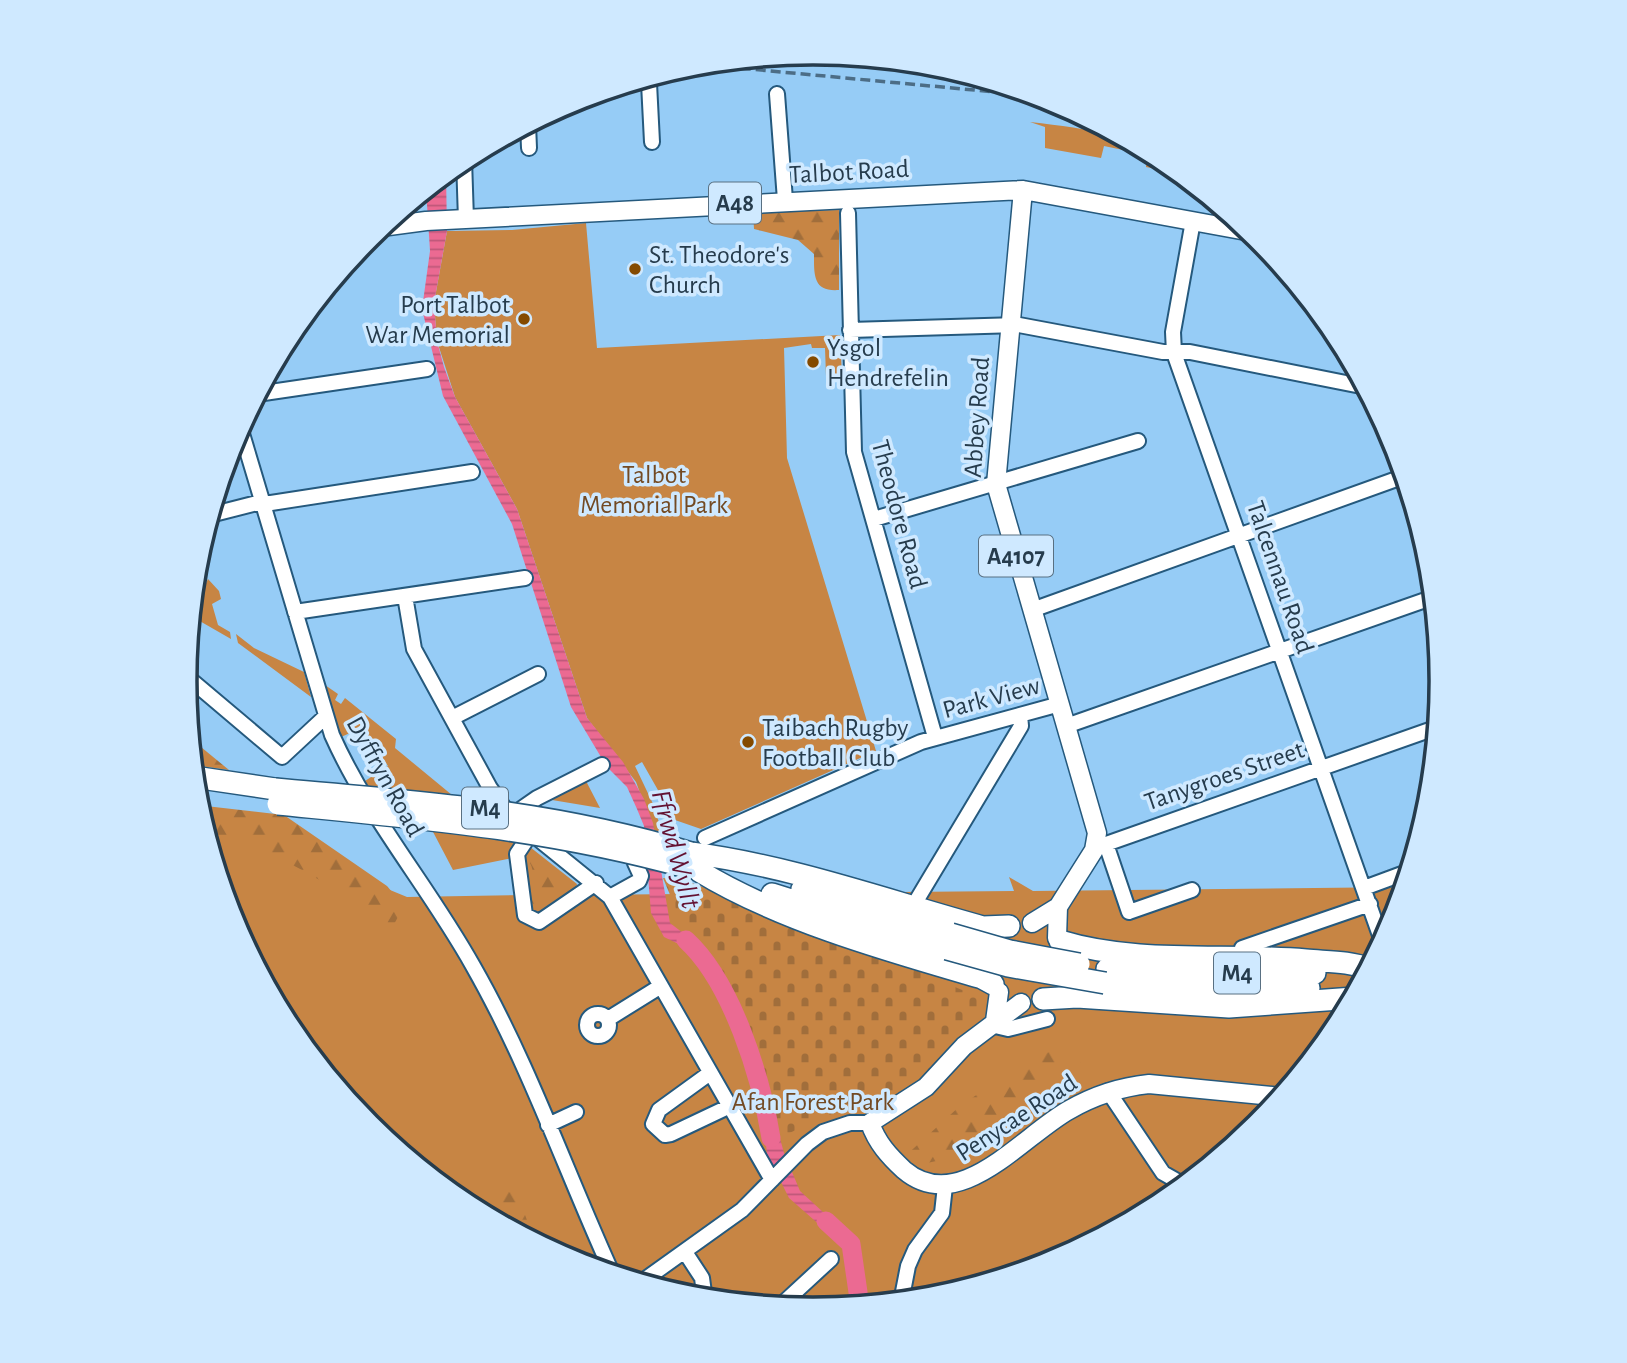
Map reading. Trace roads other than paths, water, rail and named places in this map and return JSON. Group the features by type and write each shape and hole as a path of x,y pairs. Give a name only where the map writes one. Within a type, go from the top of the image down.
{"highway":[{"name":"M4","path":"205,780 274,796"},
{"name":"M4","path":"207,792 274,796 541,833 618,848 695,857 949,941 1008,966 1203,988 1350,987"},
{"path":"695,857 741,860 815,878 983,927 1009,926"},
{"path":"695,857 737,894 996,988"},
{"path":"1058,939 1097,950 1138,955 1269,957 1353,962 1361,965"},
{"name":"M4","path":"1106,976 1159,972 1356,975"},
{"path":"1045,1009 1077,998 1229,1007 1342,999"}],"main road":[{"name":"Talbot Road","path":"400,224 785,200 1023,190 1231,228"},
{"name":"Abbey Road","path":"1023,190 996,484 1102,844"},
{"path":"993,1023 996,988 986,962 994,938 1009,926 1032,923 1058,907 1102,844"},
{"path":"996,988 1021,1003 1045,1009 1063,977 1065,955 1058,939 1058,907"},
{"path":"1032,923 1046,928 1058,939"},
{"path":"945,1186 914,1178 885,1151 870,1123 926,1087 964,1046 1021,1003"},
{"name":"Penycae Road","path":"945,1186 973,1178 1068,1110 1108,1091 1149,1084 1270,1096"}],"street":[{"path":"649,87 652,142"},
{"path":"776,94 785,200"},
{"path":"528,135 529,148"},
{"path":"464,174 466,220"},
{"name":"Theodore Road","path":"848,213 854,452 935,737"},
{"name":"Talcennau Road","path":"1193,221 1173,332 1174,353 1378,929"},
{"path":"850,330 1010,325 1174,353 1190,352 1354,385"},
{"path":"269,392 427,369"},
{"path":"874,519 1138,441"},
{"name":"Dyffryn Road","path":"245,443 325,717 352,777 473,965 514,1046 608,1263"},
{"path":"221,513 263,503 472,472"},
{"path":"1032,610 1396,479"},
{"path":"295,612 525,578"},
{"path":"405,596 414,649 490,788 510,817 525,831 596,883 610,897 728,1107 775,1177"},
{"path":"1066,726 1425,600"},
{"path":"452,718 538,674"},
{"path":"197,685 282,757 325,717"},
{"name":"Park View","path":"695,857 935,737 1060,704"},
{"path":"918,898 1021,726 1020,715"},
{"name":"Tanygroes Street","path":"1102,844 1428,731"},
{"path":"510,817 537,798 602,765"},
{"path":"525,831 517,854 525,915 540,922 596,883"},
{"path":"1102,844 1129,912 1192,890"},
{"path":"610,897 639,881 635,863"},
{"path":"1364,888 1399,875"},
{"path":"1242,947 1370,904"},
{"path":"608,1019 661,986"},
{"path":"993,1023 1008,1029 1045,1009"},
{"path":"710,1073 659,1110 653,1124 660,1133 671,1134 728,1107"},
{"path":"1108,1091 1163,1173 1176,1180"},
{"path":"548,1125 576,1112"},
{"path":"650,1276 742,1210 788,1162 823,1132 850,1123 870,1123"},
{"name":"Penycae Road","path":"903,1291 908,1266 915,1250 942,1213 945,1186"},
{"path":"685,1252 702,1278 703,1288"},
{"path":"794,1298 804,1291 831,1259"}],"waterway":[{"name":"Ffrwd Wyllt","path":"686,940 717,980 742,1032 760,1087 771,1138"},
{"name":"Ffrwd Wyllt","path":"826,1221 851,1244 859,1297"}],"railway":[{"path":"746,69 994,92"}],"place":[{"name":"St. Theodore's Church","path":"635,269"},
{"name":"Port Talbot War Memorial","path":"524,319"},
{"name":"Ysgol Hendrefelin","path":"813,362"},
{"name":"Taibach Rugby Football Club","path":"748,742"}],"park label":[{"name":"Talbot Memorial Park","path":"654,489"},
{"name":"Afan Forest Park","path":"813,1101"}]}
